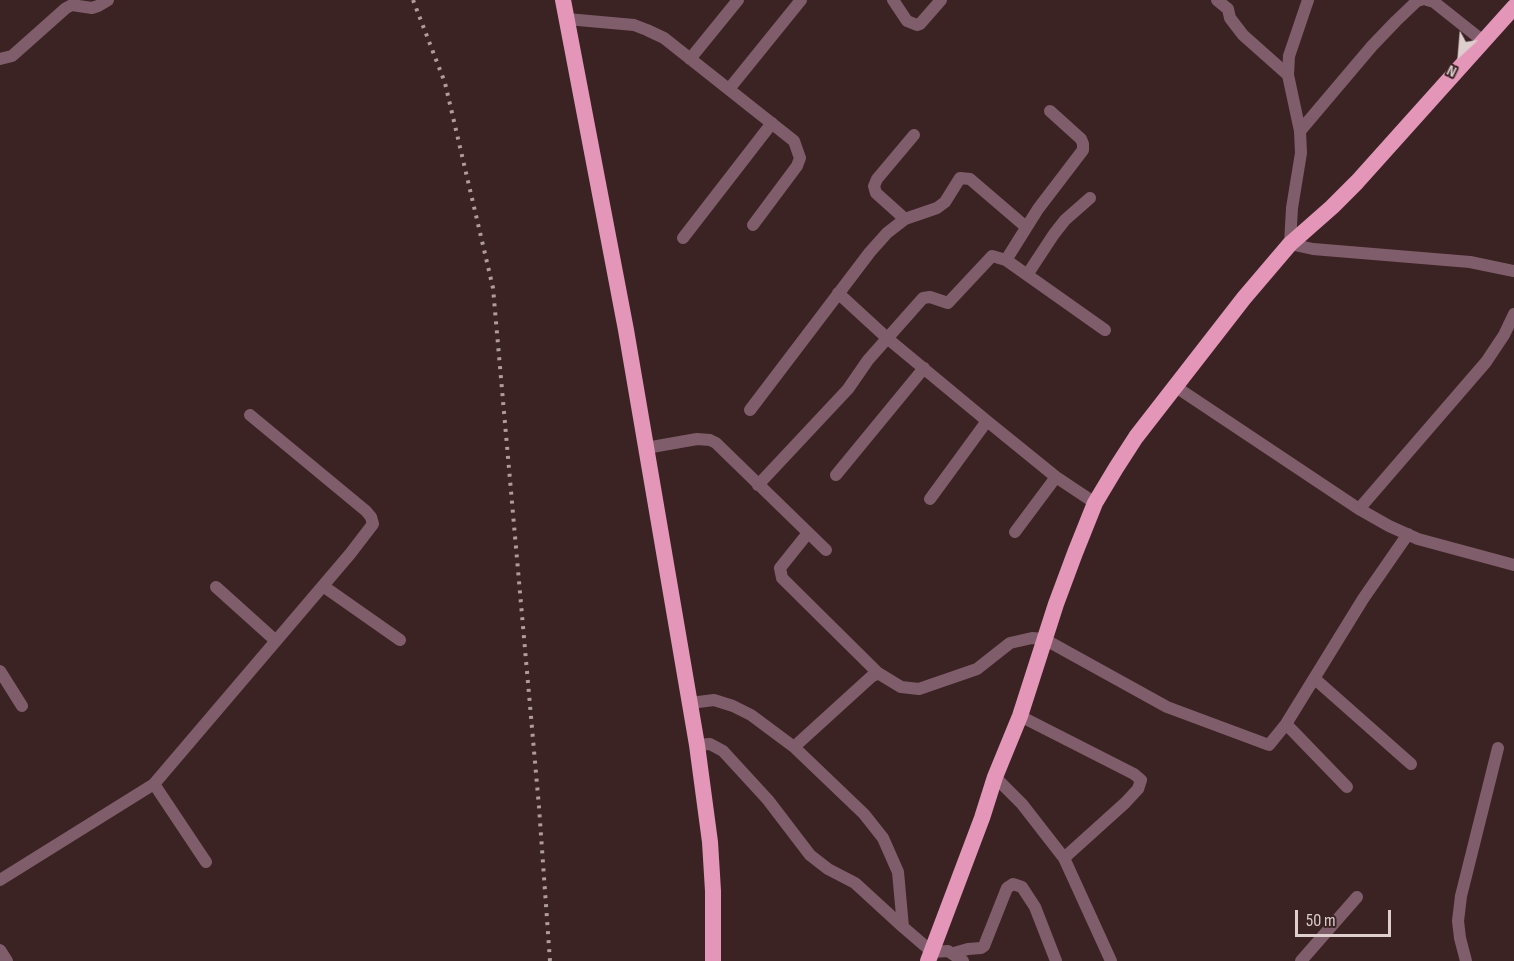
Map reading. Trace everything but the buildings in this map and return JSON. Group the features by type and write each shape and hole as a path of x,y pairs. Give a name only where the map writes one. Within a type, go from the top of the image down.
{"highway":[{"path":"563,0 646,448 697,746 710,842 713,961"},
{"path":"930,956 995,777 1020,716 1044,639 1095,503 1136,437 1244,298 1290,244 1357,182 1514,7"}],"street":[{"path":"0,59 12,56 72,4 92,8 108,0"},
{"path":"690,58 738,0"},
{"path":"729,90 801,0"},
{"path":"893,0 907,21 917,25 941,0"},
{"path":"1217,0 1228,9 1230,18 1243,34 1288,75"},
{"path":"1308,0 1288,56 1288,75 1300,131 1301,153 1292,208 1290,244 1313,249 1470,262 1512,270"},
{"path":"1300,131 1372,46 1417,1 1421,0"},
{"path":"1427,0 1434,2 1483,41"},
{"path":"567,19 634,26 664,38 794,141 800,158 753,225"},
{"path":"1006,260 1038,209 1083,150 1081,140 1050,111"},
{"path":"683,238 772,123"},
{"path":"905,219 876,193 874,186 877,179 914,135"},
{"path":"750,410 838,293 887,233 905,219 937,208 945,202 958,180 963,177 970,179 1026,227"},
{"path":"1027,275 1065,220 1090,198"},
{"path":"758,484 848,389 862,368 923,298 930,297 948,303 988,259 996,256 1006,260 1105,330"},
{"path":"838,293 887,338 987,422 1056,477 1095,503"},
{"path":"1359,509 1486,362 1504,335 1514,314"},
{"path":"836,475 924,368"},
{"path":"1176,387 1359,509 1418,539 1514,565"},
{"path":"0,880 154,784 370,529 373,520 366,511 250,415"},
{"path":"930,499 987,422"},
{"path":"646,448 697,439 710,440 721,447 826,550"},
{"path":"1015,532 1056,477"},
{"path":"808,533 780,568 782,578 878,673 901,687 919,688 977,669 1010,643 1022,639 1044,639 1167,707 1269,746 1286,724 1363,599 1408,534"},
{"path":"323,586 400,640"},
{"path":"216,587 276,641"},
{"path":"794,747 878,673"},
{"path":"1,674 22,706"},
{"path":"1315,679 1411,764"},
{"path":"690,703 714,700 751,715 794,747 864,814 883,838 898,872 903,927"},
{"path":"1020,716 1134,774 1141,780 1138,789 1125,803 1064,858"},
{"path":"1286,724 1347,787"},
{"path":"697,746 710,744 723,751 768,800 810,855 828,869 845,876 861,887 930,956 948,951 958,957 968,949 978,949 984,946 1006,888 1013,884 1022,887 1035,907 1056,961"},
{"path":"1466,961 1458,921 1461,896 1498,748"},
{"path":"995,777 1022,804 1064,858 1111,961"},
{"path":"154,784 206,862"},
{"path":"1301,961 1357,897"},
{"path":"0,950 7,961"}],"railway":[{"path":"413,0 445,83 493,288 539,807 550,961"}]}
